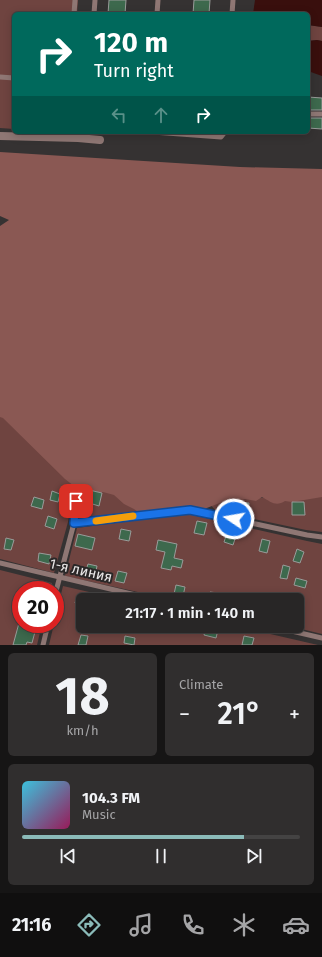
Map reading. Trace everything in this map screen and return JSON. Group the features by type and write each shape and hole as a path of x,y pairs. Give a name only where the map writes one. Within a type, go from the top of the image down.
{"street":[{"path":"0,136 100,140"}],"lane":[{"path":"74,12 75,0"},
{"path":"94,12 95,0"},
{"path":"157,12 158,0"},
{"path":"232,12 233,0"},
{"path":"0,77 12,78"},
{"path":"310,114 322,114"},
{"path":"180,134 221,137 223,134"},
{"path":"58,581 74,523 76,501"},
{"path":"74,523 190,510 322,537"},
{"name":"1-я линия","path":"0,563 126,593"},
{"path":"43,645 46,633"},
{"path":"300,633 322,638"}],"shaded area":[{"path":"0,0 78,0 77,12 12,12 12,129 0,128"},
{"path":"255,0 322,0 322,27 310,25 310,12 253,12"},
{"path":"310,25 322,27 322,41 310,41"},
{"path":"310,41 322,41 322,76 310,72"},
{"path":"0,152 240,167 322,169 322,497 292,502 285,501 279,504 262,497 256,501 245,499 235,503 225,501 199,511 145,517 124,504 114,495 103,492 83,493 65,479 3,418 0,417 0,226 9,220 0,216"},
{"path":"0,414 76,474 68,522 54,573 0,559"},
{"path":"83,478 148,511 78,518"},
{"path":"322,493 322,532 216,511 208,502"},
{"path":"188,514 322,544 322,634 304,630 304,593 142,593 65,576 77,528"},
{"path":"0,570 44,581 12,581 12,633 40,633 37,645 0,645"},
{"path":"64,586 94,593 76,593 76,633 266,633 318,645 49,645 52,633 64,633"}],"building":[{"path":"109,0 126,0 125,12 108,12"},
{"path":"194,0 210,0 209,12 193,12"},
{"path":"310,97 322,98 322,110 310,110"},
{"path":"310,118 322,118 322,129 310,128"},
{"path":"89,490 102,493 99,506 86,502"},
{"path":"52,491 60,494 58,502 50,500"},
{"path":"34,497 44,500 42,509 31,506"},
{"path":"237,502 249,503 248,514 237,514"},
{"path":"292,502 304,502 305,515 292,515"},
{"path":"48,516 57,519 54,529 45,526"},
{"path":"197,521 207,523 204,535 194,533"},
{"path":"121,529 131,531 129,541 119,539"},
{"path":"228,530 237,533 233,545 224,542"},
{"path":"78,534 95,538 92,550 75,546"},
{"path":"6,538 14,540 11,550 4,549"},
{"path":"262,539 270,541 267,553 259,551"},
{"path":"158,540 177,544 174,558 183,560 181,568 172,566 171,570 161,568 165,552 156,550"},
{"path":"297,549 304,552 300,563 293,561"},
{"path":"39,553 51,555 49,564 38,561"},
{"path":"88,564 97,566 95,576 85,573"},
{"path":"283,565 290,567 287,579 280,578"},
{"path":"118,571 127,573 124,583 115,581"},
{"path":"296,578 307,581 305,588 294,585"},
{"path":"176,585 185,587 184,593 174,593"},
{"path":"16,633 35,633 32,643 27,642 26,645 13,645"},
{"path":"204,633 217,633 216,638 204,635"},
{"path":"81,635 88,636 86,645 78,645"},
{"path":"125,636 135,638 134,645 124,643"},
{"path":"244,636 254,638 252,645 242,645"}],"slow traffic":[{"path":"96,521 133,516"}],"route":[{"path":"76,501 74,523 190,510 234,519"}]}
